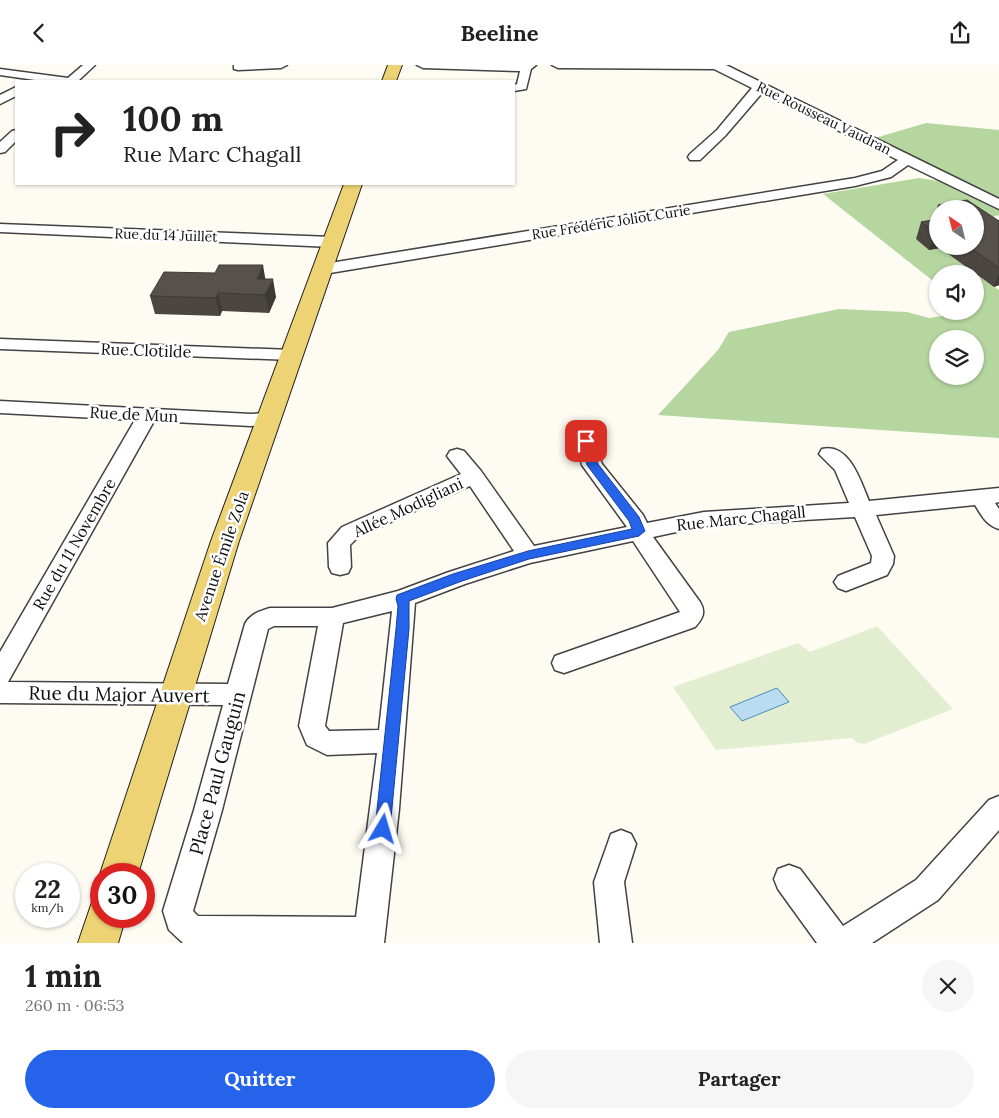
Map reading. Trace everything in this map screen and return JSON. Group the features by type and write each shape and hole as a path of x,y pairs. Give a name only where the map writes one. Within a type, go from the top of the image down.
{"main road":[{"path":"389,80 395,65"},
{"name":"Avenue Émile Zola","path":"123,863 225,541 353,185"},
{"path":"98,943 102,928"}],"street":[{"path":"73,80 89,65"},
{"path":"238,67 281,65"},
{"path":"423,65 528,66 522,87 515,88"},
{"path":"558,65 717,65"},
{"name":"Rue Rousseau Vaudran","path":"717,65 901,163"},
{"path":"0,72 38,80"},
{"path":"696,157 721,133 755,91 763,89"},
{"path":"0,100 15,92"},
{"name":"Rue Frédéric Joliot Curie","path":"324,269 838,185 876,177 901,163 933,172 999,205"},
{"name":"Rue du 14 Juillet","path":"0,229 332,242"},
{"name":"Rue Clotilde","path":"0,344 292,355"},
{"path":"0,423 6,407"},
{"name":"Rue de Mun","path":"6,407 251,420 269,419"},
{"name":"Rue du 11 Novembre","path":"0,673 148,414"},
{"path":"564,663 687,620 692,615 692,608 643,540 635,520 592,465 586,441"},
{"path":"829,454 844,467 883,556 882,564 878,569 846,582"},
{"path":"457,456 474,476 528,555"},
{"name":"Allée Modigliani","path":"340,567 339,543 350,532 474,476"},
{"path":"990,496 992,515 999,521"},
{"name":"Rue Marc Chagall","path":"270,617 332,617 402,599 457,578 528,555 704,519 863,509 990,496"},
{"path":"368,938 385,809 404,606 402,599"},
{"name":"Place Paul Gauguin","path":"270,617 257,624 208,810 178,911 180,919 192,931 368,938"},
{"path":"332,617 312,726 313,733 320,741 327,743 390,741"},
{"name":"Rue du Major Auvert","path":"0,692 238,695"},
{"path":"844,943 928,889 999,809"},
{"path":"616,943 609,882 621,845"},
{"path":"789,879 836,943"}],"green space":[{"path":"926,123 999,130 999,201 875,138"},
{"path":"919,178 945,182 980,200 929,200 929,236 915,239 929,244 929,255 951,255 964,265 929,265 929,278 823,194"},
{"path":"984,202 999,210 999,215 993,217 984,212"},
{"path":"984,280 999,290 999,438 658,415 718,350 729,332 839,309 907,312 929,318 929,320 984,320"},
{"path":"877,626 953,709 864,744 856,742 852,738 716,750 673,687 798,643 810,652"}],"water":[{"path":"777,688 789,702 742,721 730,707"}],"building":[{"path":"984,211 999,221 999,268 981,255 984,255"},
{"path":"929,221 929,228 921,222"},
{"path":"219,265 263,265 257,279 273,279 265,295 218,293 216,298 150,296 164,272 215,273"}],"route":[{"path":"383,829 404,606 402,599 457,578 528,555 639,531 635,520 592,465 586,441"}]}
